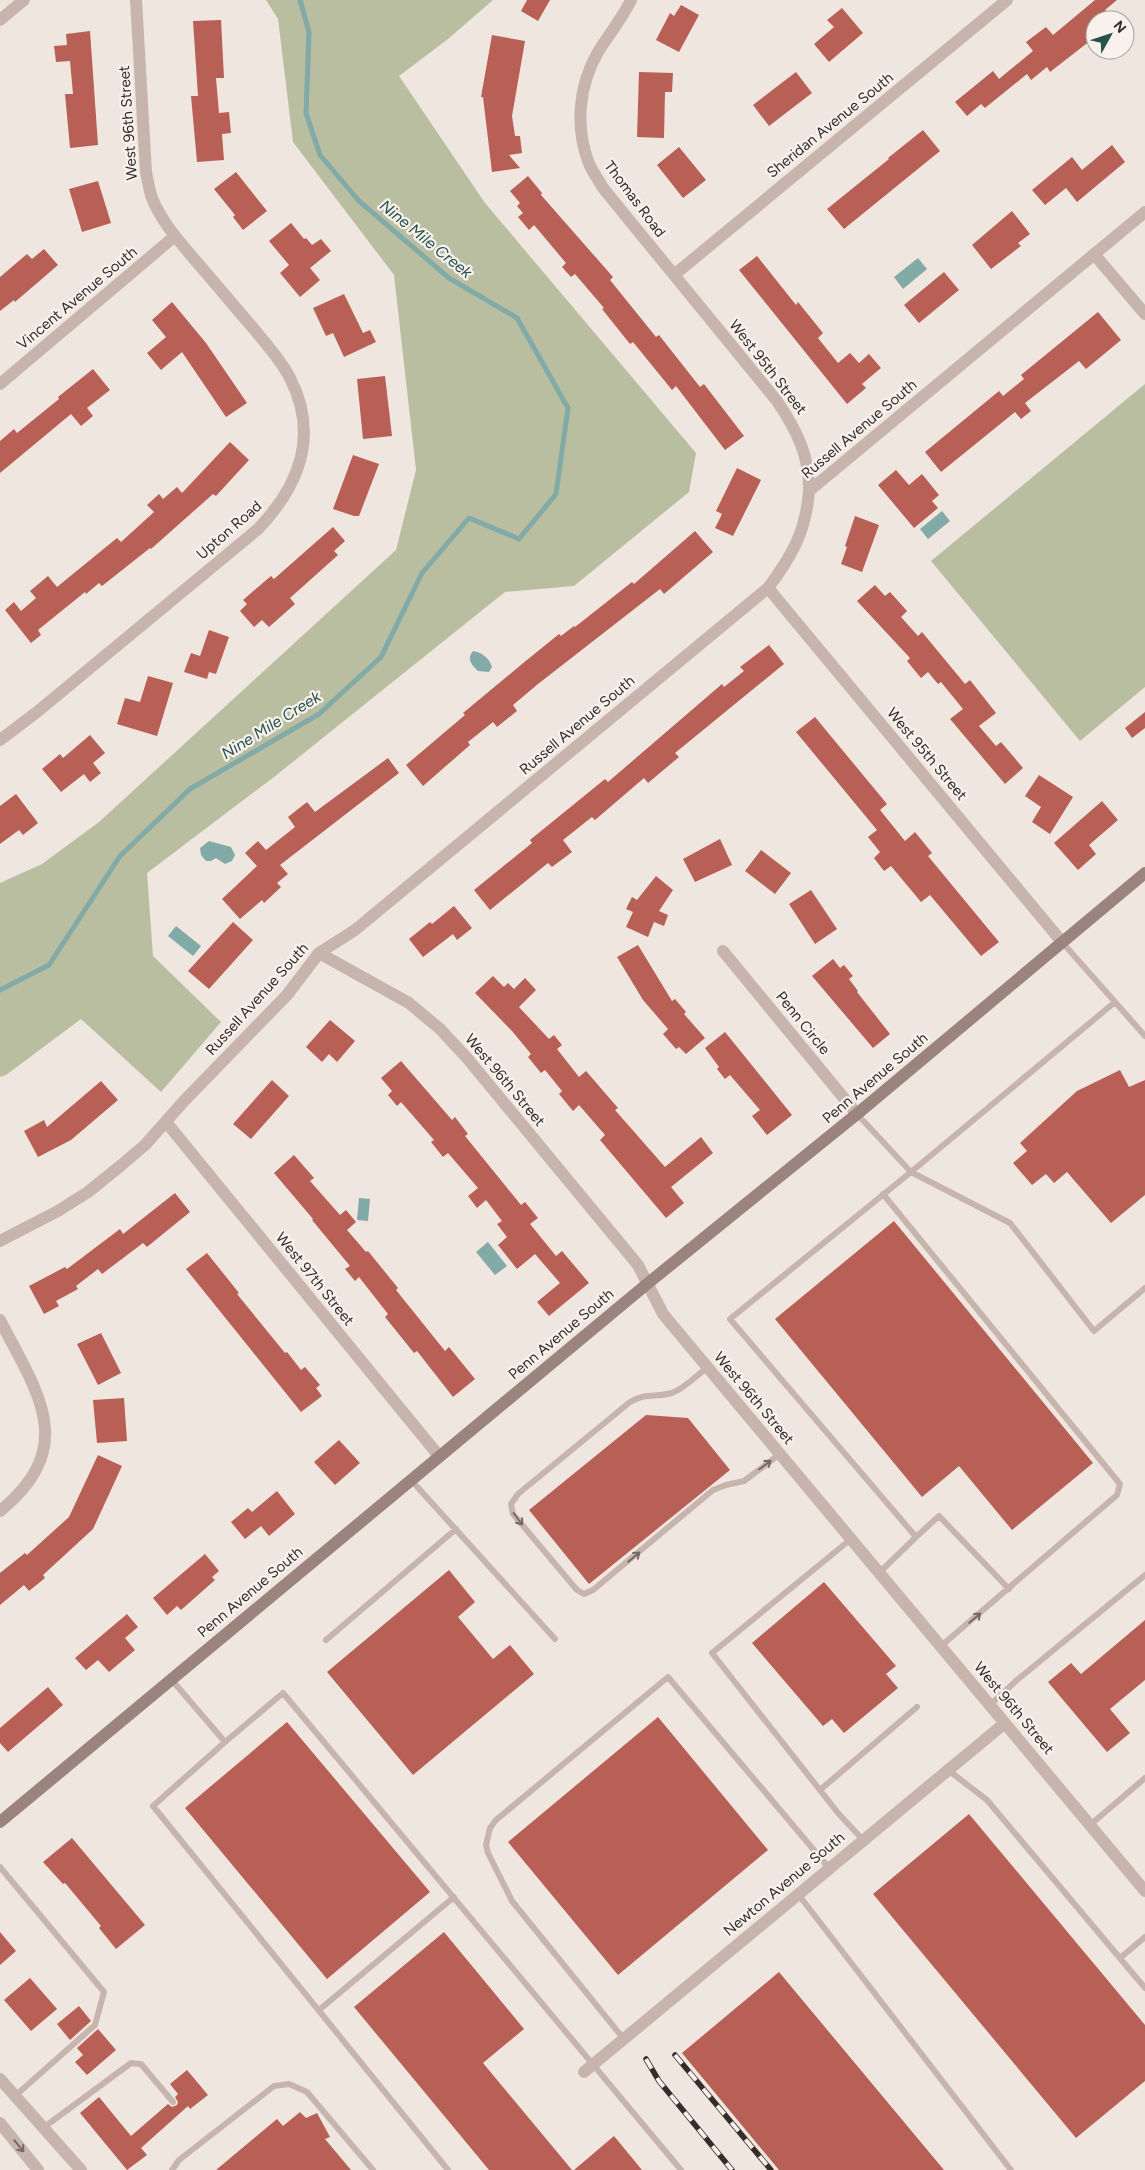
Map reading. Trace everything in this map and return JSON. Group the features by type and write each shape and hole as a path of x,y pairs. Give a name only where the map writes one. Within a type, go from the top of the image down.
{"main road":[{"name":"Penn Avenue South","path":"0,1822 647,1284 857,1114 1145,873"}],"street":[{"path":"0,20 24,0"},
{"name":"West 96th Street","path":"136,0 146,172 151,197 175,236"},
{"name":"Thomas Road","path":"631,0 622,19 598,53 586,79 580,108 580,135 588,162 602,188 674,275"},
{"name":"Sheridan Avenue South","path":"674,275 1007,0"},
{"name":"Russell Avenue South","path":"0,1241 58,1211 88,1192 144,1145 286,995 319,953 355,930 768,588 786,564 800,539 808,510 809,491 1145,212"},
{"name":"Vincent Avenue South","path":"0,384 175,236"},
{"name":"Upton Road","path":"0,740 37,712 258,529 277,508 292,484 301,459 304,431 300,402 290,377 274,353 175,236"},
{"path":"1094,254 1145,314"},
{"name":"West 95th Street","path":"674,275 777,401 793,425 804,452 809,491"},
{"name":"West 95th Street","path":"768,588 1062,942"},
{"name":"Penn Circle","path":"724,951 857,1114"},
{"name":"West 96th Street","path":"319,953 409,1003 440,1029 467,1058 638,1265 663,1314 1145,1891"},
{"name":"West 97th Street","path":"166,1122 439,1456"},
{"path":"0,1320 34,1385 43,1410 46,1435 41,1461 29,1483 0,1511"},
{"name":"Newton Avenue South","path":"588,2068 1005,1723"},
{"path":"0,2079 81,2170"},
{"path":"0,2123 38,2170"}],"lane":[{"path":"1062,942 1145,1036"},
{"path":"916,1537 730,1319 911,1172 1115,1002"},
{"path":"857,1114 911,1172 1010,1223 1094,1331 1145,1288"},
{"path":"883,1194 1120,1484 1117,1495 941,1646"},
{"path":"708,1367 674,1392 660,1396 642,1395 630,1402 518,1494 511,1504 513,1514 577,1590 584,1594 593,1590 713,1490 744,1481 780,1454"},
{"path":"411,1480 555,1639"},
{"path":"879,1572 939,1516 1009,1589"},
{"path":"326,1640 456,1529"},
{"path":"851,1539 712,1653 820,1790 863,1840"},
{"path":"990,1705 1016,1680 1145,1575"},
{"path":"623,2038 512,1901 488,1853 486,1836 496,1820 668,1677 829,1868"},
{"path":"171,1679 225,1742"},
{"path":"448,2170 153,1806 283,1693 454,1897 588,2068 681,2170"},
{"path":"820,1790 917,1706"},
{"path":"948,1770 987,1800 1145,1988"},
{"path":"1090,1825 1145,1778"},
{"path":"0,1867 104,1992 95,2025 15,2096"},
{"path":"798,1894 1011,2170"},
{"path":"319,2010 454,1897"},
{"path":"1120,1958 1145,1937"},
{"path":"43,2128 131,2062 141,2064 173,2102"},
{"path":"172,2170 179,2160 274,2086 281,2084 289,2084 307,2092 373,2170"}],"green space":[{"path":"266,0 493,0 448,39 399,76 485,203 696,453 689,492 574,586 505,592 274,777 147,873 153,956 221,1022 161,1092 81,1019 6,1075 0,1077 0,883 42,864 99,822 396,550 416,470 394,275 293,142 278,19"},
{"path":"1145,384 1145,687 1080,741 931,561"}],"water":[{"path":"918,258 927,269 903,289 894,277"},
{"path":"942,511 950,521 928,539 920,529"},
{"path":"473,651 482,654 489,661 492,667 489,672 478,671 474,666 470,659"},
{"path":"209,841 231,847 235,855 232,861 225,864 216,858 206,861 201,855 200,848"},
{"path":"176,926 201,946 193,956 168,936"},
{"path":"359,1198 370,1199 368,1221 357,1220"},
{"path":"488,1242 507,1266 495,1275 476,1252"}],"building":[{"path":"527,0 550,0 538,21 521,11"},
{"path":"1095,0 1117,0 1105,10 1085,10 1085,45 1050,72 1047,67 1031,80 1027,74 985,108 981,104 967,116 955,102 993,71 999,79 1033,51 1026,42 1046,27 1053,35"},
{"path":"681,5 699,15 679,52 656,40 670,13 674,16"},
{"path":"842,8 863,33 829,62 814,44 834,27 827,20"},
{"path":"221,20 224,78 216,78 219,113 229,112 231,133 222,134 224,160 197,162 191,96 198,96 193,21"},
{"path":"90,31 98,145 70,148 65,94 73,94 70,61 56,62 54,46 67,45 66,34"},
{"path":"492,35 525,41 512,116 515,136 520,136 522,153 509,155 520,168 492,172 483,97 481,97"},
{"path":"639,72 673,73 672,92 665,92 664,138 637,137"},
{"path":"796,72 812,93 769,126 753,105"},
{"path":"923,130 940,151 844,229 827,209"},
{"path":"1112,145 1125,162 1077,202 1066,188 1045,205 1032,190 1072,157 1082,170"},
{"path":"679,147 706,180 683,198 657,165"},
{"path":"236,172 267,211 243,230 233,217 235,215 214,189"},
{"path":"528,176 542,193 541,195 613,277 610,280 656,337 659,335 700,387 704,384 744,436 725,450 676,386 672,390 633,342 630,344 602,309 604,308 575,274 571,277 562,267 566,263 534,225 529,230 518,217 523,213 517,206 520,203 510,191"},
{"path":"98,181 111,223 82,232 69,189"},
{"path":"1012,211 1030,234 1018,243 1021,246 991,269 972,245"},
{"path":"291,223 304,239 306,238 312,245 321,239 331,251 310,268 320,280 300,297 280,273 289,265 269,241"},
{"path":"44,249 58,265 15,302 14,300 0,311 0,277 27,254 32,259"},
{"path":"757,256 796,305 798,302 823,333 818,338 838,363 850,353 859,363 869,354 881,368 862,384 866,388 847,404 739,270"},
{"path":"944,272 959,290 919,323 904,305"},
{"path":"344,294 363,333 370,330 376,342 344,357 333,333 326,336 313,308"},
{"path":"172,302 206,343 247,403 226,417 182,352 161,370 147,353 166,337 152,320"},
{"path":"1098,312 1121,340 1086,369 1079,361 1025,403 1031,411 1021,419 1015,412 941,472 925,452 999,391 1003,396 1024,379 1021,375"},
{"path":"93,369 110,390 87,408 93,416 81,426 71,414 0,473 0,441 14,429 17,433"},
{"path":"385,376 392,436 363,439 357,379"},
{"path":"230,442 249,460 216,496 213,494 151,549 102,586 99,583 86,594 85,592 38,630 41,635 31,643 5,610 14,602 21,611 36,598 30,591 48,576 57,587 117,538 121,542 154,512 147,505 159,494 163,499 177,487 182,493"},
{"path":"353,455 379,464 359,516 333,509"},
{"path":"737,468 761,480 733,536 715,528 722,514 716,511"},
{"path":"896,470 909,485 922,474 939,495 932,501 938,508 914,528 878,485"},
{"path":"855,516 879,525 862,572 841,564"},
{"path":"333,527 345,541 334,551 338,555 290,598 295,604 269,627 262,620 254,627 240,611 247,604 243,600 271,576 274,579"},
{"path":"695,531 713,552 664,594 660,589 538,684 513,705 517,711 497,727 493,722 468,742 470,745 423,786 406,765 465,715 463,713 559,634 561,636 575,627 632,582 634,584"},
{"path":"875,585 885,596 890,592 907,611 901,617 918,636 922,632 965,684 970,680 996,713 979,726 996,746 1001,742 1023,768 1005,784 950,719 963,709 941,682 938,684 928,672 921,678 907,661 910,658 857,601"},
{"path":"209,630 229,637 216,674 209,672 207,679 184,672 191,653 200,656"},
{"path":"769,645 784,664 675,753 679,757 648,783 644,778 595,820 592,817 563,840 572,852 552,867 548,863 490,910 474,890 532,843 530,840 605,779 608,782 722,684 724,687 744,671 740,667"},
{"path":"148,676 173,683 157,736 117,724 125,698 140,702"},
{"path":"1145,712 1145,728 1132,738 1125,728"},
{"path":"815,717 887,804 880,810 905,841 915,832 932,853 928,856 999,942 981,956 930,895 921,902 891,866 884,871 874,858 880,852 868,837 877,830 796,732"},
{"path":"90,735 105,753 93,763 101,773 90,782 84,774 61,792 42,769 60,754 63,758"},
{"path":"388,758 399,773 280,865 288,874 277,883 281,887 264,903 262,900 240,919 222,899 257,866 245,853 258,841 266,850 295,827 288,817 307,802 315,812"},
{"path":"1039,775 1073,797 1050,834 1032,822 1041,807 1025,796"},
{"path":"16,794 38,823 23,835 19,830 0,844 0,806"},
{"path":"1102,801 1118,820 1089,845 1096,854 1078,870 1054,843"},
{"path":"720,839 732,865 695,882 683,859"},
{"path":"761,850 791,873 775,894 745,871"},
{"path":"656,876 673,890 659,911 668,915 664,926 654,922 648,937 626,927 633,912 626,909 632,897 637,900"},
{"path":"811,890 837,929 815,944 789,904"},
{"path":"454,906 472,928 457,940 453,934 423,957 409,939 430,922 432,924"},
{"path":"233,922 253,940 209,989 188,971"},
{"path":"638,945 672,1001 675,999 686,1012 684,1014 705,1038 686,1054 679,1047 676,1049 663,1034 668,1029 643,1000 617,957"},
{"path":"833,959 840,968 844,965 853,976 849,979 857,992 890,1034 873,1048 812,976"},
{"path":"493,976 504,987 508,983 514,989 525,978 536,990 519,1007 549,1039 554,1035 562,1045 557,1049 579,1077 586,1071 618,1108 615,1110 665,1167 701,1137 713,1153 671,1187 684,1203 666,1218 600,1140 605,1135 579,1105 573,1111 559,1094 562,1091 545,1070 541,1073 528,1057 531,1054 512,1031 475,993"},
{"path":"330,1020 355,1041 337,1062 329,1054 322,1062 306,1047"},
{"path":"725,1032 792,1115 767,1135 752,1116 760,1110 730,1075 725,1079 705,1048"},
{"path":"401,1061 452,1120 455,1117 468,1134 465,1136 521,1205 525,1202 538,1218 530,1224 556,1256 562,1251 589,1283 549,1316 537,1302 560,1283 535,1254 517,1269 498,1245 507,1237 497,1224 502,1221 486,1200 477,1208 468,1196 478,1188 448,1153 443,1157 431,1142 434,1140 401,1102 397,1106 388,1095 392,1091 381,1078"},
{"path":"1120,1070 1129,1087 1145,1080 1145,1195 1111,1223 1067,1172 1054,1183 1046,1174 1032,1185 1013,1163 1027,1151 1020,1143 1077,1091"},
{"path":"272,1080 289,1096 251,1139 233,1124"},
{"path":"101,1081 118,1100 71,1140 38,1157 24,1131 44,1120 47,1127"},
{"path":"294,1155 314,1178 310,1181 340,1215 346,1210 356,1222 347,1230 366,1252 368,1251 398,1288 396,1290 445,1351 449,1347 475,1379 453,1397 417,1351 414,1353 385,1317 388,1314 359,1277 355,1281 345,1269 350,1266 274,1173"},
{"path":"175,1193 190,1212 147,1247 143,1243 102,1274 98,1269 76,1286 78,1289 56,1301 59,1306 44,1314 29,1286 65,1267 67,1269 120,1229 123,1234"},
{"path":"894,1221 1093,1463 1012,1530 959,1466 922,1497 775,1319"},
{"path":"207,1253 239,1293 237,1294 285,1353 287,1352 301,1370 305,1367 320,1385 316,1388 322,1396 301,1412 186,1269"},
{"path":"101,1333 121,1373 98,1385 77,1344"},
{"path":"124,1398 127,1441 97,1443 93,1400"},
{"path":"646,1415 688,1418 730,1470 589,1584 529,1510"},
{"path":"339,1440 360,1463 335,1485 314,1462"},
{"path":"98,1455 122,1466 93,1529 43,1575 45,1578 29,1591 24,1585 0,1605 0,1573 25,1553 27,1555 69,1517"},
{"path":"277,1491 295,1514 269,1536 261,1526 245,1539 231,1522 248,1508 252,1512"},
{"path":"205,1554 219,1571 212,1577 215,1580 181,1610 177,1606 167,1615 153,1598"},
{"path":"449,1570 475,1602 458,1617 493,1659 510,1645 534,1674 413,1775 327,1672"},
{"path":"824,1582 896,1666 886,1674 898,1688 844,1733 832,1719 823,1726 752,1643"},
{"path":"127,1614 138,1627 125,1638 135,1650 109,1672 98,1660 86,1670 75,1658"},
{"path":"1145,1620 1145,1680 1110,1709 1130,1733 1107,1752 1048,1682 1071,1663 1081,1674"},
{"path":"48,1687 63,1705 8,1752 0,1743 0,1728"},
{"path":"658,1717 768,1850 618,1975 508,1842"},
{"path":"287,1722 430,1892 327,1979 185,1808"},
{"path":"969,1814 1145,2025 1145,2081 1076,2138 873,1894"},
{"path":"72,1838 145,1925 116,1949 99,1928 101,1926 65,1883 63,1884 43,1862"},
{"path":"0,1932 16,1951 0,1965"},
{"path":"444,1932 524,2029 483,2063 572,2170 489,2170 354,2007"},
{"path":"779,1972 944,2170 779,2170 682,2053"},
{"path":"30,1978 57,2009 31,2031 4,2000"},
{"path":"79,2006 91,2021 70,2040 57,2024"},
{"path":"98,2029 116,2050 87,2075 75,2062 83,2055 77,2048"},
{"path":"187,2070 208,2095 190,2109 188,2106 141,2148 147,2155 127,2170 80,2113 99,2097 131,2136 168,2104 172,2107 177,2105 178,2102 175,2097 178,2094 170,2084"},
{"path":"300,2112 306,2118 317,2113 330,2137 325,2139 351,2170 216,2170 277,2119 283,2126"},
{"path":"614,2136 642,2170 574,2170"}],"waterway":[{"name":"Nine Mile Creek","path":"0,990 49,965 120,856 190,789 319,714 381,657 422,573 469,518 519,539 556,494 568,408 517,318 449,278 359,201 320,155 306,113 309,32 300,0"}],"railway":[{"path":"675,2055 771,2170"},
{"path":"646,2059 659,2081 732,2170"}]}
